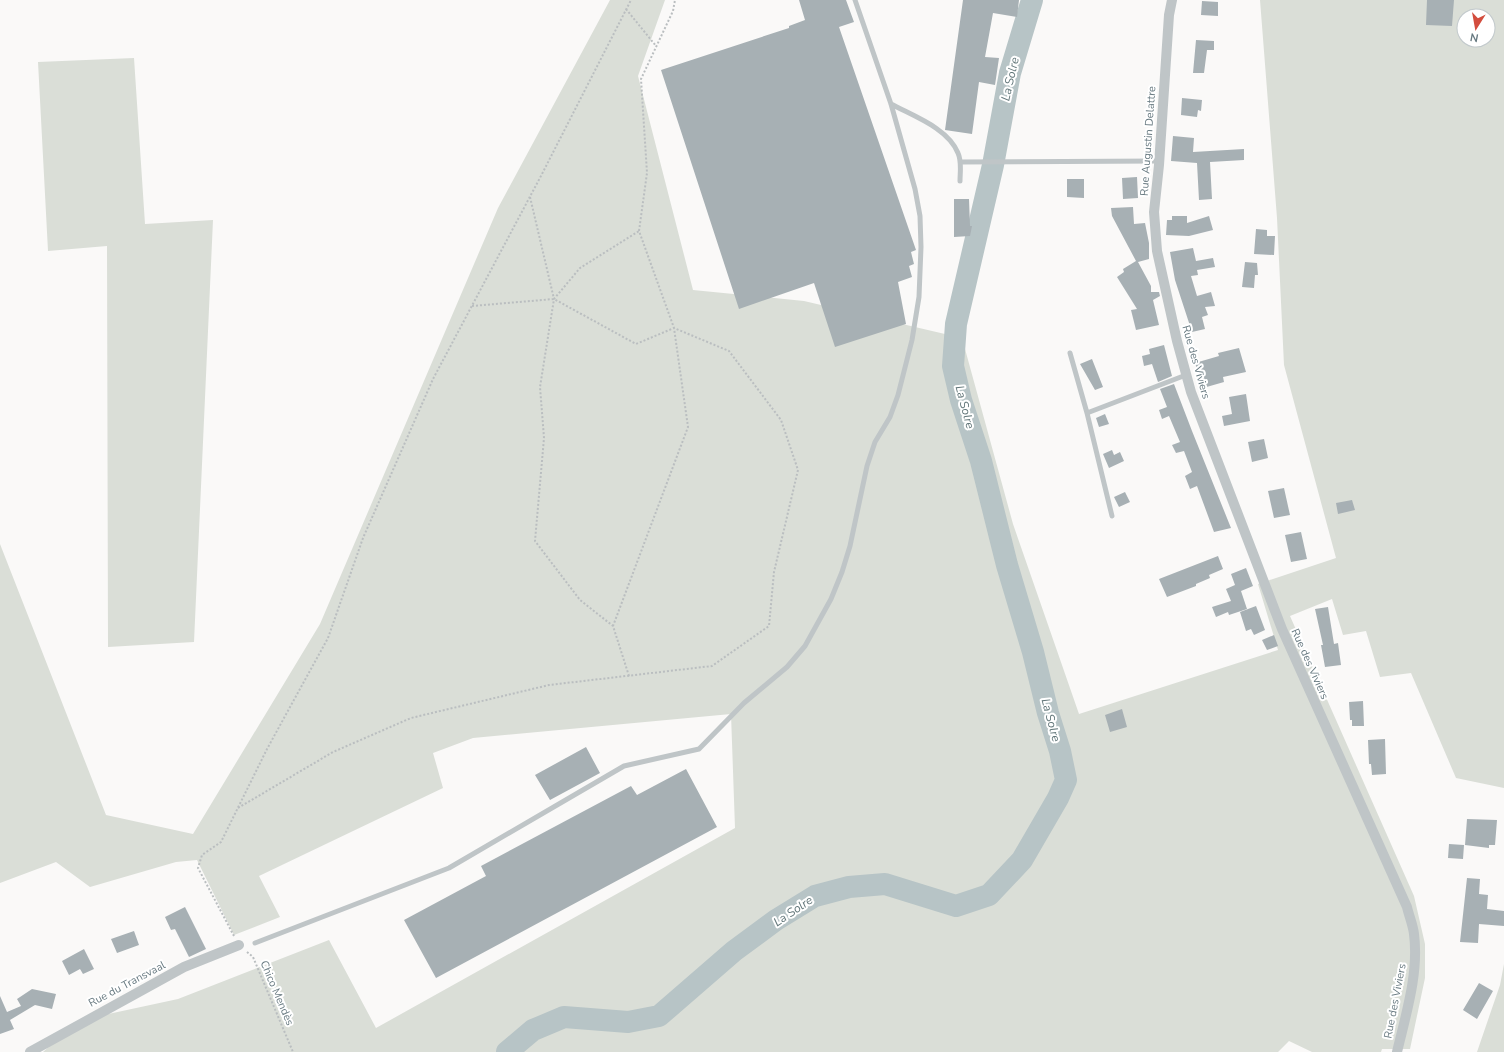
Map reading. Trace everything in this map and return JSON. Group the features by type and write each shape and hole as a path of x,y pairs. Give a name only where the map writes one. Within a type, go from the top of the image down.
{"street":[{"name":"Rue Augustin Delattre","path":"1164,282 1157,251 1154,212 1160,161 1165,60 1172,0"},
{"name":"Rue des Viviers","path":"1164,282 1186,375 1217,462 1282,629 1407,907 1414,934 1415,959 1411,990 1397,1052"},
{"name":"Rue du Transvaal","path":"30,1052 184,967 238,943"}],"lane":[{"path":"255,944 449,868 624,766 699,749 744,703 787,668 805,646 831,599 842,572 850,546 867,466 874,442 890,417 898,395 916,317 920,271 920,216 915,188 891,104 855,0"},
{"path":"891,104 933,126 953,144 960,162 960,181"},
{"path":"960,162 1160,161"},
{"path":"1070,353 1087,413 1112,516"},
{"path":"1087,413 1186,375"}],"path":[{"name":"Chico Mendès","path":"293,1052 253,957 238,943 198,868 202,855 222,842 267,749 328,638 366,531 433,379 530,196 630,0"},
{"path":"613,626 688,427 674,328 639,231 647,173 641,79 673,11 675,0"},
{"path":"626,9 656,46"},
{"path":"530,196 554,299 540,387 544,438 535,541 580,600 613,626 629,676"},
{"path":"554,299 580,268 639,231"},
{"path":"238,808 333,752 411,718 549,685 712,666 769,626 774,572 798,470 781,420 729,351 674,328 636,344 554,299 472,306"}],"shaded area":[{"path":"610,0 665,0 638,76 693,290 804,301 962,338 1013,524 1079,714 1278,650 1258,584 1336,558 1284,365 1277,218 1260,0 1504,0 1504,788 1456,778 1411,673 1380,677 1366,631 1343,635 1332,599 1290,616 1414,896 1425,944 1425,978 1410,1049 1382,1049 1381,1052 1312,1052 1289,1041 1278,1052 43,1052 65,1032 99,1016 178,999 329,940 376,1028 735,828 731,714 473,738 433,753 443,788 259,876 280,917 234,935 197,860 176,862 90,887 56,862 0,883 0,544 106,815 193,834 320,624 498,208"},
{"path":"134,58 145,224 213,220 194,642 108,647 107,246 48,251 38,62"},
{"path":"1504,964 1504,1052 1477,1052 1500,985"}],"building":[{"path":"799,0 846,0 854,22 839,27 916,250 911,252 914,264 909,266 912,277 898,282 906,324 835,347 814,283 739,309 661,70 789,28 789,26 805,20"},
{"path":"963,0 1019,0 1017,17 993,13 985,57 999,58 995,85 979,82 972,134 945,130"},
{"path":"1427,0 1454,0 1452,26 1426,25"},
{"path":"1202,1 1218,2 1218,16 1201,15"},
{"path":"1196,40 1214,41 1214,50 1207,50 1204,73 1193,73"},
{"path":"1182,98 1202,100 1201,111 1198,110 1197,117 1181,115"},
{"path":"1173,136 1194,138 1193,152 1244,149 1244,160 1210,162 1212,199 1199,200 1197,163 1171,161"},
{"path":"1137,177 1138,198 1123,199 1122,178"},
{"path":"1067,179 1084,179 1084,198 1067,197"},
{"path":"954,199 969,199 970,226 972,226 970,236 954,237"},
{"path":"1133,207 1134,224 1145,223 1149,243 1149,259 1138,262 1151,286 1151,292 1159,292 1160,296 1153,300 1159,325 1136,330 1131,310 1137,309 1117,277 1124,272 1123,269 1136,261 1112,216 1111,208"},
{"path":"1172,216 1187,216 1187,223 1209,216 1213,230 1189,236 1166,235 1167,220 1172,220"},
{"path":"1256,229 1267,230 1267,236 1275,236 1274,255 1254,254"},
{"path":"1193,248 1196,261 1213,258 1215,267 1197,270 1198,275 1191,276 1197,296 1211,292 1215,306 1205,307 1208,315 1202,317 1205,329 1192,332 1175,280 1170,252"},
{"path":"1245,262 1257,263 1258,275 1255,275 1254,288 1242,287"},
{"path":"1164,345 1172,376 1158,382 1152,364 1144,366 1142,356 1150,354 1149,349"},
{"path":"1239,348 1246,372 1223,377 1224,382 1203,388 1195,363 1219,356 1218,353"},
{"path":"1092,359 1103,387 1095,390 1080,364"},
{"path":"1174,384 1231,528 1214,532 1197,486 1190,489 1185,476 1192,472 1184,451 1176,453 1172,445 1180,442 1169,416 1162,419 1159,410 1167,407 1160,389"},
{"path":"1246,394 1250,421 1224,426 1222,416 1232,414 1229,397"},
{"path":"1105,414 1109,424 1099,427 1096,418"},
{"path":"1264,439 1268,458 1252,462 1248,442"},
{"path":"1112,450 1114,455 1120,452 1124,461 1109,468 1103,454"},
{"path":"1284,488 1290,515 1274,518 1268,491"},
{"path":"1125,492 1130,502 1119,507 1114,497"},
{"path":"1352,500 1355,510 1338,514 1336,503"},
{"path":"1301,532 1307,559 1291,562 1285,535"},
{"path":"1218,556 1223,569 1209,575 1210,578 1196,584 1196,586 1167,597 1159,579"},
{"path":"1246,568 1253,586 1241,591 1247,609 1229,615 1228,612 1216,617 1212,607 1231,601 1226,589 1235,585 1231,574"},
{"path":"1256,606 1265,630 1254,635 1251,629 1246,631 1240,612"},
{"path":"1328,607 1334,644 1338,643 1341,665 1325,667 1321,645 1323,645 1315,609"},
{"path":"1274,635 1278,646 1267,650 1262,640"},
{"path":"1363,701 1364,726 1352,726 1352,720 1350,720 1349,702"},
{"path":"1122,709 1127,727 1110,732 1105,715"},
{"path":"1385,739 1386,774 1372,775 1371,764 1369,764 1368,740"},
{"path":"586,747 600,773 550,800 535,775"},
{"path":"686,769 717,827 436,978 404,920 486,876 481,866 631,786 637,795"},
{"path":"1467,819 1497,820 1495,845 1489,845 1489,848 1465,845"},
{"path":"1449,844 1464,845 1463,859 1448,858"},
{"path":"1467,878 1480,879 1479,894 1488,895 1487,909 1504,911 1504,926 1479,924 1478,943 1460,942"},
{"path":"185,907 206,949 189,957 175,929 171,930 165,917"},
{"path":"134,931 139,945 117,953 111,939"},
{"path":"84,949 94,969 83,974 80,969 69,975 62,961"},
{"path":"1479,983 1493,991 1477,1019 1463,1010"},
{"path":"32,989 56,994 52,1009 35,1005 10,1020 14,1029 0,1034 0,996 7,1012 21,1006 17,999"}],"waterway":[{"name":"La Solre","path":"507,1052 533,1030 564,1017 628,1022 659,1016 734,951 776,920 815,896 849,887 885,884 956,906 989,895 1022,860 1058,798 1066,780 1060,751 1007,565 981,461 961,400 953,366 956,324 993,165 1010,73 1032,0"}]}
